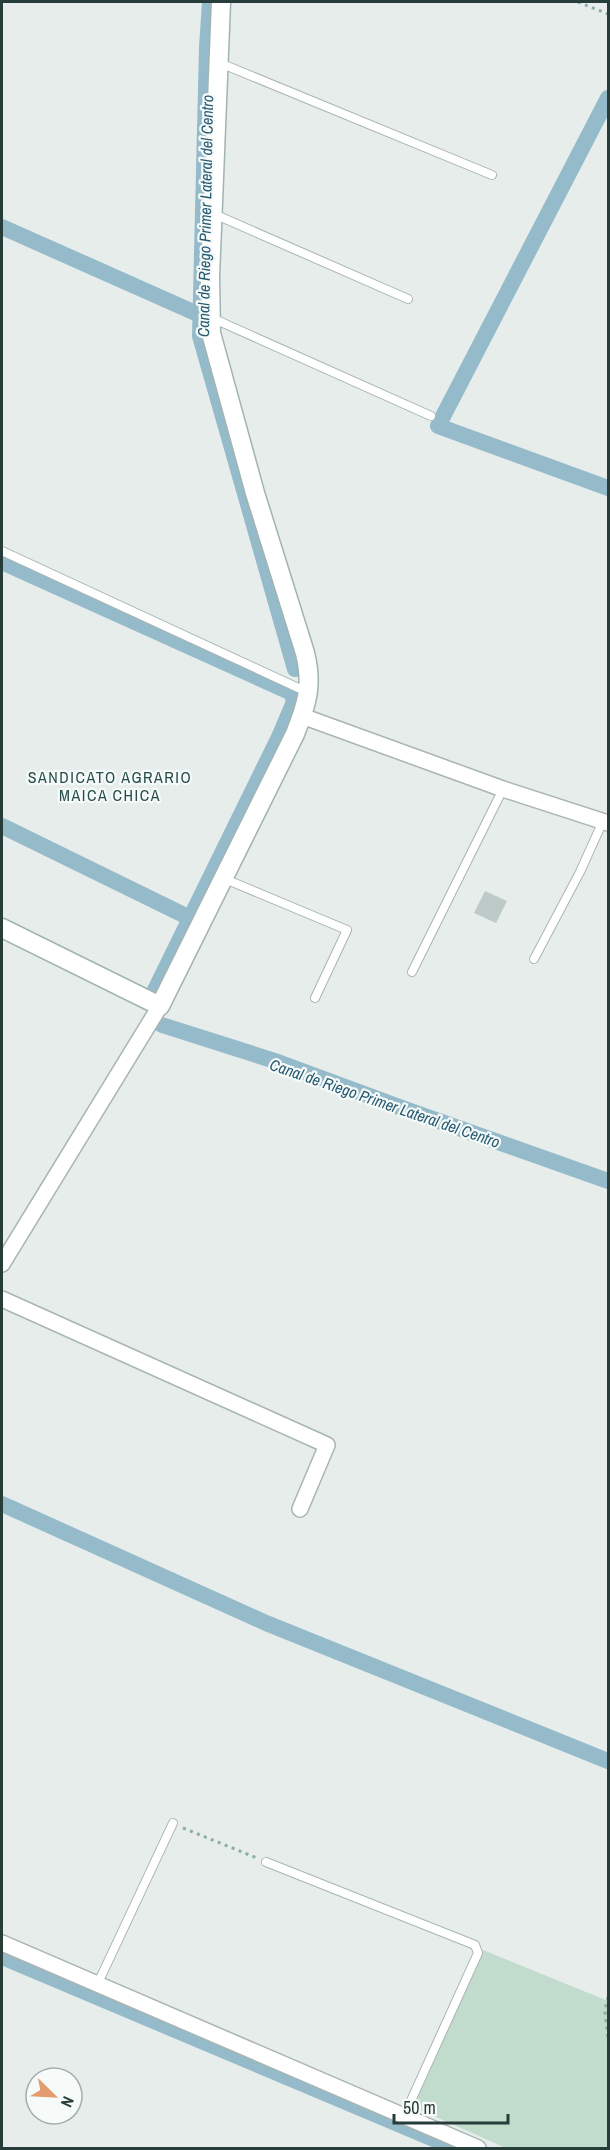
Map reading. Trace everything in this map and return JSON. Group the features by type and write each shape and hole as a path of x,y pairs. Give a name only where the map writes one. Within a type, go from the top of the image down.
{"street":[{"path":"2,1264 160,1006 302,716 308,693 310,674 305,652 255,493 211,333 221,2"},
{"path":"302,716 502,789 606,822"},
{"path":"2,928 160,1006"},
{"path":"2,1299 327,1445 300,1509"},
{"path":"2,1943 478,2148"}],"lane":[{"path":"219,63 492,175"},
{"path":"213,213 408,299"},
{"path":"211,317 431,416"},
{"path":"2,551 308,693"},
{"path":"412,972 502,789"},
{"path":"534,959 606,822"},
{"path":"223,878 346,930 315,998"},
{"path":"98,1983 173,1823"},
{"path":"266,1862 475,1945 478,1953 404,2116"}],"path":[{"path":"578,2 609,14"},
{"path":"173,1823 266,1862"},
{"path":"609,1997 604,2011 609,2039"}],"green space":[{"path":"483,1950 608,2001 608,2148 506,2148 411,2106"}],"building":[{"path":"485,891 507,901 496,923 474,913"}],"waterway":[{"name":"Canal de Riego Primer Lateral del Centro","path":"210,2 200,336 295,669"},
{"path":"608,98 438,426 608,488"},
{"path":"2,227 200,315"},
{"name":"Canal de Riego Primer Lateral del Centro","path":"2,562 294,694 293,704 279,737 154,992"},
{"path":"2,826 190,918"},
{"name":"Canal de Riego Primer Lateral del Centro","path":"162,1025 275,1061 608,1181"},
{"path":"2,1504 266,1623 608,1761"},
{"path":"2,1957 455,2148"}],"district":[{"name":"SANDICATO AGRARIO MAICA CHICA","path":"110,786"}]}
